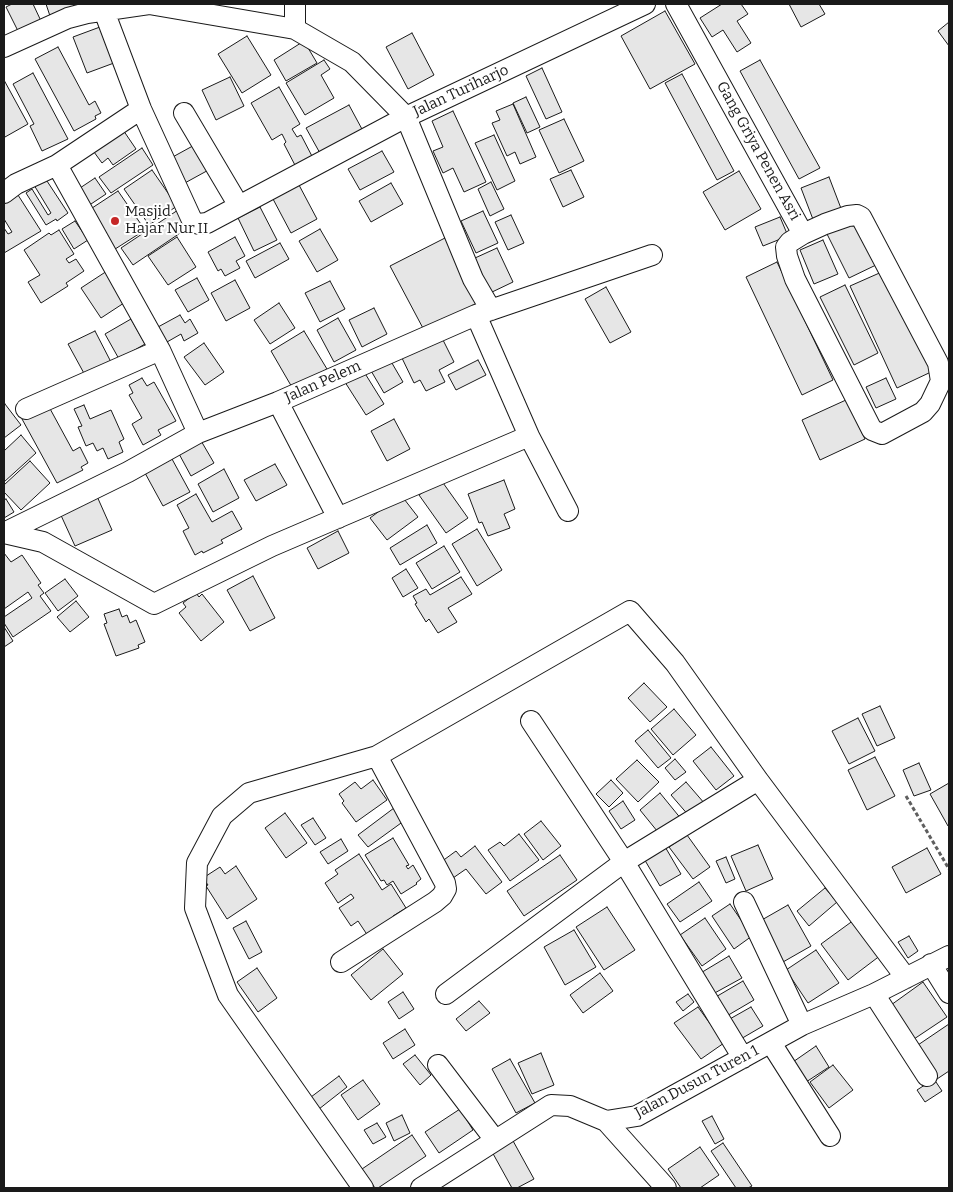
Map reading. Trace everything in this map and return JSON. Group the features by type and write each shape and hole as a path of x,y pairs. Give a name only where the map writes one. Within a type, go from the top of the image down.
{"street":[{"name":"Jalan Turiharjo","path":"4,47 91,9 149,4 295,29 352,62 406,117 646,4"},
{"path":"295,29 296,4"},
{"name":"Gang Griya Penen Asri","path":"676,4 804,234"},
{"path":"91,9 141,110 191,218 199,224 206,223 239,206 406,117 473,279 529,436 568,511"},
{"path":"4,193 16,184 56,165 141,110"},
{"path":"184,114 239,206"},
{"path":"56,165 160,350 198,434"},
{"name":"Gang Griya Penen Asri","path":"859,215 884,257 938,363 941,382 936,395 927,408 882,434 872,430 795,279 786,247 790,242 804,234 848,216 859,215"},
{"name":"Jalan Pelem","path":"4,533 128,472 198,434 278,402 484,312 652,255"},
{"path":"26,410 160,350"},
{"path":"278,402 338,518"},
{"path":"4,533 44,542 154,604 272,546 529,436"},
{"path":"363,1188 228,995 195,908 197,863 222,816 249,794 377,756 630,611 675,663 758,780 906,978"},
{"path":"531,721 624,862 743,1058"},
{"path":"342,962 435,902 446,889 445,883 377,756"},
{"path":"446,994 624,862 758,780"},
{"path":"744,902 802,1025"},
{"name":"Jalan Dusun Turen 1","path":"606,1121 637,1116 802,1025 874,994 949,956"},
{"path":"931,964 949,993"},
{"path":"874,994 927,1076"},
{"path":"771,1043 830,1136"},
{"path":"438,1065 495,1140"},
{"path":"421,1188 551,1105 570,1106 606,1121 666,1188"}],"path":[{"path":"906,796 949,869"}],"building":[{"path":"12,4 33,4 41,21 18,31 6,7"},
{"path":"46,4 73,4 76,10 51,19"},
{"path":"722,4 741,4 748,14 737,21 751,43 737,52 723,30 712,37 700,18"},
{"path":"789,4 819,4 825,14 801,27"},
{"path":"665,11 695,64 650,89 621,36"},
{"path":"949,22 949,46 938,31"},
{"path":"100,27 114,63 87,73 73,37"},
{"path":"412,33 434,75 408,89 386,47"},
{"path":"247,36 271,75 242,93 218,54"},
{"path":"304,41 317,63 286,81 274,60"},
{"path":"58,47 89,105 95,101 101,113 95,116 96,119 74,131 35,59"},
{"path":"324,60 330,69 321,75 334,98 305,115 286,83"},
{"path":"760,60 820,168 799,179 740,71"},
{"path":"542,68 562,112 546,119 526,76"},
{"path":"33,73 68,139 42,151 30,126 34,124 13,84"},
{"path":"682,74 734,171 717,180 665,83"},
{"path":"230,77 244,106 216,120 202,90"},
{"path":"4,80 28,124 5,137 4,135"},
{"path":"279,87 300,124 292,129 297,137 301,135 314,160 297,169 284,144 286,142 282,134 272,140 251,103"},
{"path":"526,97 540,127 527,133 513,103"},
{"path":"513,104 536,157 520,164 515,152 507,156 492,123 500,120 496,111"},
{"path":"349,105 363,131 321,155 306,128"},
{"path":"453,111 486,182 464,192 453,168 443,173 433,151 443,147 432,121"},
{"path":"564,119 584,161 559,173 539,130"},
{"path":"119,124 136,149 113,165 108,158 102,163 94,152"},
{"path":"494,135 515,181 497,190 475,143"},
{"path":"200,142 214,167 183,184 169,159"},
{"path":"142,148 153,165 111,193 99,177"},
{"path":"382,151 394,172 360,190 348,169"},
{"path":"152,170 177,206 149,225 124,189"},
{"path":"571,170 584,197 563,207 550,179"},
{"path":"739,171 761,209 725,230 703,192"},
{"path":"829,177 842,211 814,222 801,188"},
{"path":"45,178 68,213 57,221 56,219 46,225 26,193 32,189 48,215 51,213 34,185"},
{"path":"95,178 106,194 85,208 74,192"},
{"path":"491,182 504,209 490,216 478,189"},
{"path":"391,183 403,204 371,222 359,201"},
{"path":"299,185 317,219 291,233 273,199"},
{"name":"Masjid Hajar Nur II","path":"118,191 145,230 112,251 86,212"},
{"path":"18,195 41,231 4,253 4,228 8,234 12,232 4,219 4,204"},
{"path":"260,207 277,240 254,251 238,218"},
{"path":"178,210 189,227 133,265 121,248"},
{"path":"483,211 498,243 476,253 461,221"},
{"path":"511,215 524,243 508,250 495,222"},
{"path":"780,217 788,236 763,246 755,227"},
{"path":"853,219 876,265 849,278 826,232"},
{"path":"75,221 88,240 74,249 62,229"},
{"path":"320,229 338,260 317,272 299,241"},
{"path":"59,230 74,254 66,259 69,263 76,259 84,271 66,283 68,286 41,303 28,282 40,275 24,250 49,233 51,235"},
{"path":"177,237 196,267 168,285 148,256"},
{"path":"235,237 245,256 236,261 240,268 225,276 221,269 218,271 208,252"},
{"path":"445,238 480,303 425,332 390,266"},
{"path":"823,240 838,274 814,284 800,250"},
{"path":"280,243 289,259 255,278 246,261"},
{"path":"497,248 513,282 490,293 475,258"},
{"path":"777,262 833,380 802,395 746,277"},
{"path":"107,271 127,301 101,318 81,288"},
{"path":"884,271 931,372 897,388 850,286"},
{"path":"197,278 209,300 188,312 175,290"},
{"path":"235,280 250,308 226,321 211,293"},
{"path":"330,281 345,309 320,322 305,293"},
{"path":"845,285 878,353 854,365 820,297"},
{"path":"606,287 631,332 610,343 585,299"},
{"path":"279,303 295,328 270,344 254,320"},
{"path":"374,308 387,334 362,347 349,320"},
{"path":"180,315 185,323 190,319 198,333 184,341 181,334 167,342 158,327"},
{"path":"338,318 356,350 334,362 317,330"},
{"path":"131,319 145,344 119,359 105,334"},
{"path":"95,331 112,364 86,377 68,344"},
{"path":"304,331 327,369 293,389 271,351"},
{"path":"441,336 454,362 439,370 445,382 426,391 420,380 414,383 401,356"},
{"path":"204,343 224,372 205,385 184,357"},
{"path":"389,358 403,382 384,393 370,369"},
{"path":"478,360 486,375 456,390 448,375"},
{"path":"361,367 384,404 366,415 343,379"},
{"path":"142,378 147,386 154,382 176,421 158,430 161,435 143,445 132,424 142,418 129,395 133,393 129,385"},
{"path":"886,378 896,399 876,408 866,387"},
{"path":"846,400 865,439 820,460 802,420"},
{"path":"4,405 21,425 4,438"},
{"path":"48,405 73,451 80,447 88,463 81,467 83,470 57,483 22,419"},
{"path":"84,405 90,419 111,410 124,439 119,442 123,452 108,459 103,448 97,451 93,443 86,446 78,427 82,426 74,409"},
{"path":"394,419 410,449 387,461 371,431"},
{"path":"21,435 36,453 4,482 4,451"},
{"path":"200,439 214,463 191,476 178,452"},
{"path":"172,459 190,492 163,506 145,473"},
{"path":"30,461 50,483 21,510 4,492 4,485"},
{"path":"275,464 287,485 256,501 244,480"},
{"path":"224,469 239,498 213,512 198,484"},
{"path":"441,480 468,518 446,533 419,495"},
{"path":"504,480 515,509 504,514 510,528 488,536 482,522 479,523 468,494"},
{"path":"96,494 112,530 75,546 59,511"},
{"path":"196,494 212,522 232,511 242,529 221,540 223,543 195,555 183,531 189,528 177,505"},
{"path":"401,495 418,517 387,540 370,518"},
{"path":"6,499 14,512 4,518 4,500"},
{"path":"427,525 437,543 400,565 390,548"},
{"path":"477,529 502,570 477,586 452,544"},
{"path":"338,531 349,553 318,569 307,548"},
{"path":"444,546 460,572 432,589 416,563"},
{"path":"4,553 11,562 22,555 41,583 38,585 44,593 40,596 51,611 13,637 4,623 4,617 32,598 28,592 4,609"},
{"path":"406,569 418,588 403,597 392,578"},
{"path":"253,576 275,618 250,631 227,590"},
{"path":"461,577 472,594 448,608 457,622 438,633 429,619 426,622 415,604 417,603 413,596 426,589 430,595"},
{"path":"65,579 78,596 58,611 45,593"},
{"path":"196,593 199,597 202,594 224,622 201,641 179,613 186,607 183,603"},
{"path":"76,601 89,617 70,632 57,617"},
{"path":"119,609 122,617 127,615 130,623 136,620 145,642 138,645 139,648 116,656 104,624 107,623 104,614"},
{"path":"4,627 13,641 4,647"},
{"path":"644,683 667,707 650,722 628,698"},
{"path":"880,706 895,738 877,746 862,714"},
{"path":"674,709 696,735 673,755 651,729"},
{"path":"858,718 875,751 849,764 832,731"},
{"path":"648,730 671,758 658,768 635,741"},
{"path":"711,747 734,776 716,790 693,761"},
{"path":"875,757 895,796 867,810 848,770"},
{"path":"675,759 686,772 675,780 665,768"},
{"path":"637,760 659,782 638,802 616,779"},
{"path":"919,763 931,790 914,796 903,770"},
{"path":"373,780 387,800 356,822 342,803 344,801 339,794 355,782 361,789"},
{"path":"611,780 623,793 609,807 596,794"},
{"path":"686,782 705,804 690,817 671,795"},
{"path":"949,783 949,826 948,826 930,794"},
{"path":"660,793 682,820 662,837 640,810"},
{"path":"623,801 635,820 621,829 609,811"},
{"path":"398,805 408,818 368,847 358,835"},
{"path":"285,813 307,843 286,858 265,828"},
{"path":"313,818 326,838 315,845 301,825"},
{"path":"541,821 561,846 543,860 524,834"},
{"path":"519,834 539,860 510,881 488,850 500,842 504,846"},
{"path":"687,835 710,867 693,879 669,847"},
{"path":"393,838 409,865 406,866 408,869 413,865 421,879 417,884 401,894 393,881 387,885 384,880 381,881 365,855"},
{"path":"341,839 348,851 328,864 320,852"},
{"path":"664,845 681,874 660,886 643,857"},
{"path":"758,845 773,879 746,891 731,856"},
{"path":"475,846 502,882 486,894 466,869 453,878 441,862 456,851 461,857"},
{"path":"927,848 941,874 906,893 892,867"},
{"path":"359,854 382,890 391,884 406,908 393,916 395,918 368,936 358,921 351,926 339,908 354,898 351,894 338,903 325,883 338,874 335,870"},
{"path":"560,855 577,880 524,916 507,891"},
{"path":"726,857 735,879 726,883 716,861"},
{"path":"236,866 257,899 227,919 203,878 220,867 225,874"},
{"path":"699,882 712,901 680,922 667,904"},
{"path":"825,888 837,902 809,926 797,911"},
{"path":"730,904 752,936 734,949 712,916"},
{"path":"788,905 811,946 783,962 760,921"},
{"path":"607,907 635,950 604,970 576,927"},
{"path":"705,918 726,949 702,966 680,935"},
{"path":"854,920 881,955 848,980 821,944"},
{"path":"246,921 262,952 249,959 233,928"},
{"path":"574,930 596,967 565,985 544,947"},
{"path":"909,936 918,951 908,958 898,942"},
{"path":"383,949 403,974 371,1000 351,975"},
{"path":"816,950 839,983 808,1003 786,970"},
{"path":"729,956 742,978 711,995 699,974"},
{"path":"257,968 277,998 258,1012 237,982"},
{"path":"600,973 613,991 583,1013 570,995"},
{"path":"743,981 754,1000 725,1017 714,998"},
{"path":"923,982 947,1017 914,1039 891,1005"},
{"path":"403,992 414,1009 399,1019 388,1002"},
{"path":"688,994 694,1002 683,1011 676,1002"},
{"path":"479,1001 490,1013 466,1031 456,1019"},
{"path":"698,1007 724,1043 701,1059 674,1023"},
{"path":"751,1007 763,1026 739,1040 728,1020"},
{"path":"949,1024 949,1071 937,1079 915,1047"},
{"path":"405,1029 415,1045 393,1059 383,1043"},
{"path":"816,1046 829,1067 803,1084 790,1064"},
{"path":"541,1053 554,1085 532,1094 518,1063"},
{"path":"415,1055 431,1075 420,1085 403,1064"},
{"path":"510,1059 535,1103 516,1113 492,1069"},
{"path":"833,1065 853,1090 829,1108 810,1082"},
{"path":"339,1076 347,1087 319,1109 311,1097"},
{"path":"934,1079 942,1091 925,1102 917,1090"},
{"path":"363,1080 380,1104 358,1120 341,1095"},
{"path":"460,1109 473,1130 439,1153 425,1132"},
{"path":"402,1115 410,1133 394,1141 386,1123"},
{"path":"712,1116 724,1139 715,1144 702,1121"},
{"path":"377,1123 386,1137 373,1144 364,1130"},
{"path":"412,1135 426,1156 378,1188 375,1188 362,1169"},
{"path":"512,1139 534,1179 517,1188 512,1188 491,1150"},
{"path":"723,1143 752,1186 736,1188 711,1151"},
{"path":"700,1147 719,1175 700,1188 681,1188 668,1169"}],"place":[{"name":"Masjid Hajar Nur II","path":"115,221"}]}
